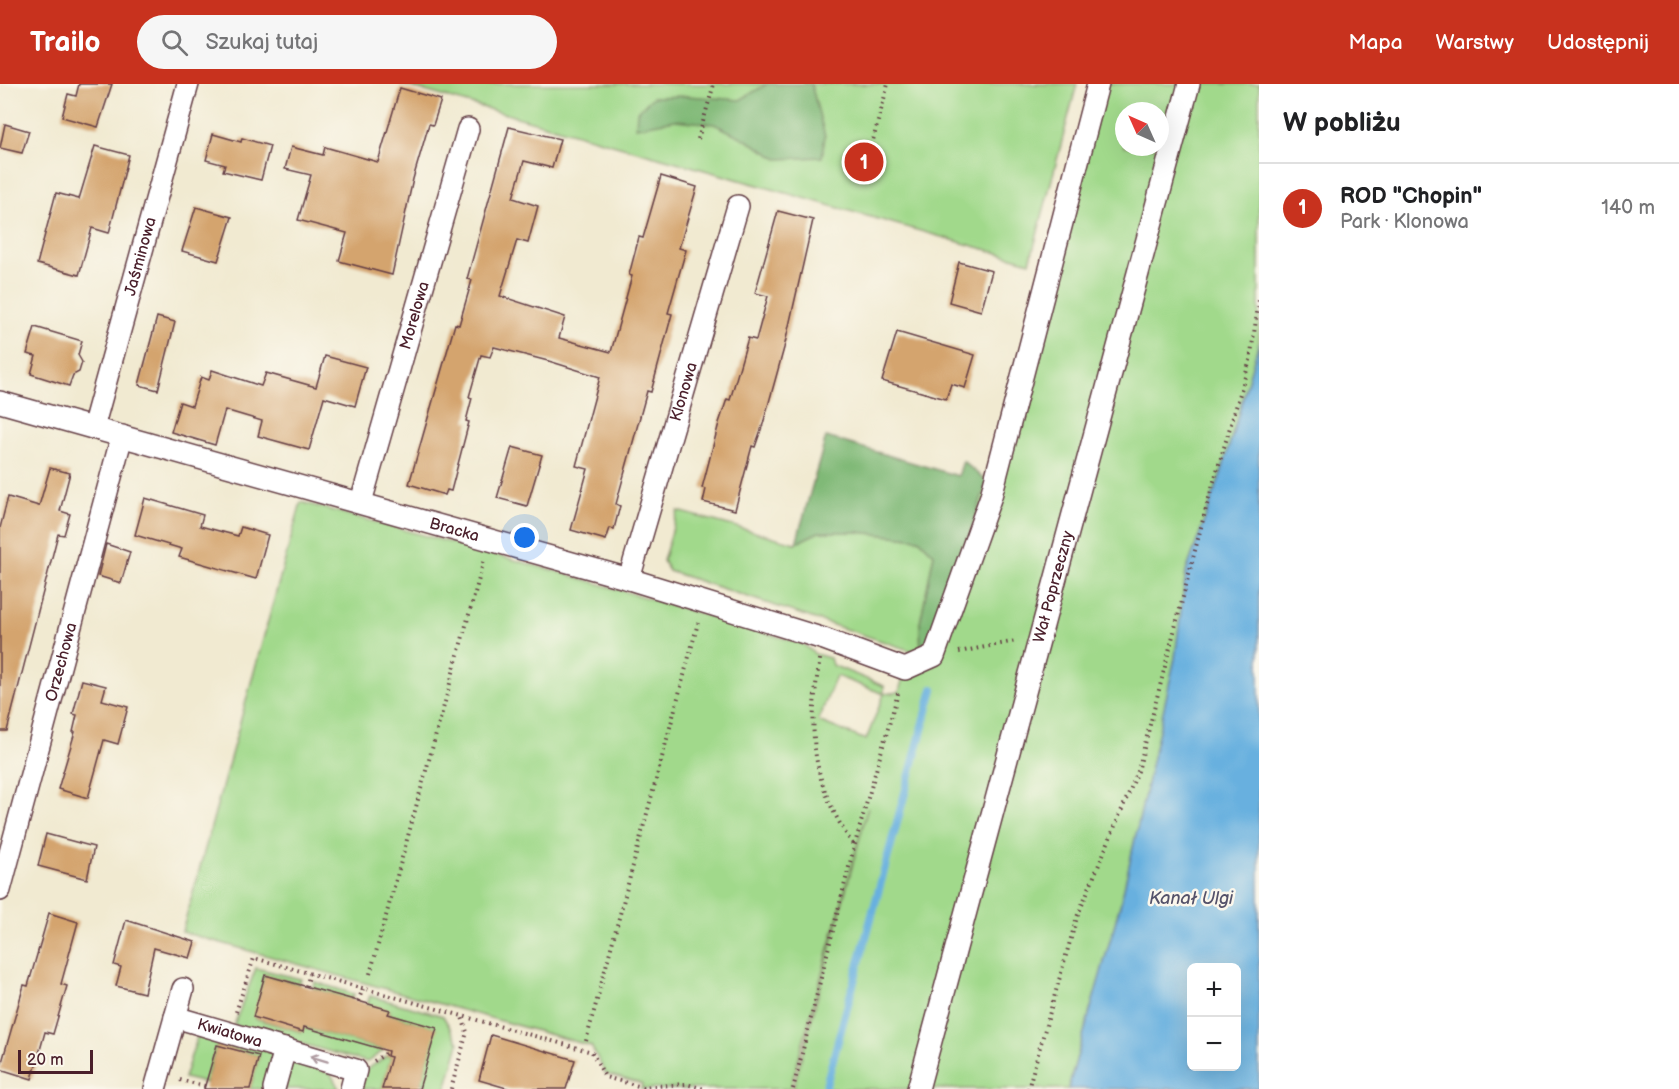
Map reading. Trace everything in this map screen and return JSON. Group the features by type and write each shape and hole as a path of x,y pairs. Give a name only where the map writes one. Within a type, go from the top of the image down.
{"street":[{"name":"Jaśminowa","path":"93,428 188,84"},
{"path":"905,669 934,656 991,496 1098,84"},
{"name":"Wał Poprzeczny","path":"918,1089 1189,84"},
{"name":"Morelowa","path":"361,502 468,129"},
{"name":"Klonowa","path":"629,579 738,206"},
{"name":"Bracka","path":"0,402 629,579 824,639 905,669"},
{"name":"Orzechowa","path":"0,890 122,435"},
{"name":"Kwiatowa","path":"155,1089 183,989"},
{"name":"Kwiatowa","path":"175,1017 356,1070 351,1089"},
{"name":"Kwiatowa","path":"274,1089 285,1049"}],"path":[{"path":"698,139 714,84"},
{"path":"864,174 888,84"},
{"path":"1028,1089 1077,917 1138,771 1206,508 1250,360 1259,300"},
{"path":"370,974 490,539"},
{"path":"586,1041 704,602"},
{"path":"934,656 1040,636"},
{"path":"824,639 814,692 813,740 829,806 854,847"},
{"path":"793,1089 854,847 905,669"},
{"path":"230,1032 254,958 592,1052 605,1077 638,1087 686,1084 705,1089"},
{"path":"306,987 310,974"},
{"path":"358,1001 363,989"},
{"path":"451,1089 467,1032 461,1016"},
{"path":"180,1080 205,1086"}],"green space":[{"path":"400,84 1077,84 1030,262"},
{"path":"767,84 811,84 825,136 822,157 778,159 714,124 675,120 636,127 637,112 653,97 687,96 740,100"},
{"path":"1097,84 1259,84 1259,342 1222,471 1186,572 1175,658 1121,902 1068,1089 793,1089 868,807 790,1089 641,1089 642,1084 606,1074 591,1046 182,932 301,502 559,572 803,644 815,654 830,658 832,665 884,686 884,694 899,692 905,669 934,656","holes":["836,676 884,694 866,740 818,721"]},
{"path":"826,437 958,476 963,461 987,482 928,656 921,654 920,623 934,554 919,539 858,532 819,532 796,543"},
{"path":"678,511 795,543 819,532 858,532 919,539 934,554 920,623 921,654 669,571 663,561"},
{"path":"256,968 301,979 299,984 265,975 254,1018 302,1032 304,1027 384,1050 367,1062 234,1025"},
{"path":"315,982 354,994 352,1000 313,988"},
{"path":"370,996 443,1016 459,1043 446,1089 424,1089 425,1084 421,1083 436,1028 388,1014 390,1011 367,1004"},
{"path":"199,1031 273,1052 269,1089 250,1089 259,1056 217,1045 205,1083 184,1078"},
{"path":"387,1056 391,1057 382,1089 361,1089 366,1070"},
{"path":"290,1059 331,1074 339,1089 281,1089"}],"water":[{"name":"Kanał Ulgi","path":"1259,342 1259,1089 1068,1089 1121,902 1175,658 1186,572 1222,471"}],"building":[{"path":"79,84 112,84 98,127 62,117 68,94 76,96"},
{"path":"400,88 441,100 433,125 429,124 413,179 392,275 339,261 347,233 298,220 311,175 285,169 291,147 323,155 325,147 378,162"},
{"path":"5,124 29,131 22,153 0,148"},
{"path":"509,127 560,139 552,168 524,161 513,198 538,206 528,243 517,240 500,296 565,317 559,338 611,352 632,276 629,275 639,237 643,238 661,176 697,187 679,248 686,250 668,313 672,314 651,392 647,391 616,504 620,506 614,529 610,528 606,540 571,530 588,469 576,466 600,377 552,362 494,347 490,357 481,355 469,397 472,398 466,421 469,422 451,491 447,490 445,495 409,484 455,324 459,325 472,280 467,279"},
{"path":"213,134 241,142 242,138 270,146 261,180 223,171 225,165 206,160"},
{"path":"95,146 129,155 109,233 92,228 79,275 37,264 56,193 79,199"},
{"path":"196,207 232,217 218,261 182,251"},
{"path":"778,211 813,220 784,348 763,424 755,447 752,446 735,510 703,502 706,489 702,488 719,423 727,399 730,400 748,338 756,340 768,296 755,293"},
{"path":"959,262 992,271 981,311 949,302"},
{"path":"157,317 175,322 158,390 139,385"},
{"path":"35,327 82,341 78,355 82,362 79,372 73,375 69,386 31,374 36,356 27,354"},
{"path":"897,332 975,355 965,388 951,384 946,399 882,381"},
{"path":"325,356 366,367 355,406 324,397 309,450 258,436 262,421 225,410 215,445 171,432 180,402 192,406 201,377 209,380 212,370 261,386 266,373 316,387"},
{"path":"512,447 542,455 527,506 497,498"},
{"path":"50,468 70,473 60,511 70,514 64,535 58,534 7,731 0,731 0,528 8,497 39,506"},
{"path":"145,498 203,515 200,526 238,536 241,527 268,535 256,579 179,557 182,549 135,535"},
{"path":"106,544 130,552 121,583 98,576"},
{"path":"82,680 106,686 102,700 128,707 118,744 104,740 88,798 58,789 75,732 73,732 77,715 73,714"},
{"path":"46,834 94,847 87,879 38,866"},
{"path":"49,913 78,922 61,984 67,986 53,1034 45,1032 32,1079 0,1069 24,985 28,986"},
{"path":"126,920 195,942 190,958 154,948 144,993 116,986 121,967 114,965"},
{"path":"265,975 390,1010 388,1014 437,1028 419,1089 382,1089 391,1057 387,1056 388,1051 304,1027 303,1032 253,1017"},
{"path":"491,1035 575,1060 566,1089 510,1089 479,1080"},
{"path":"217,1045 259,1056 250,1089 204,1089"}],"waterway":[{"path":"825,1089 933,689"}],"place":[{"name":"ROD \"Chopin\"","path":"864,162"}]}
